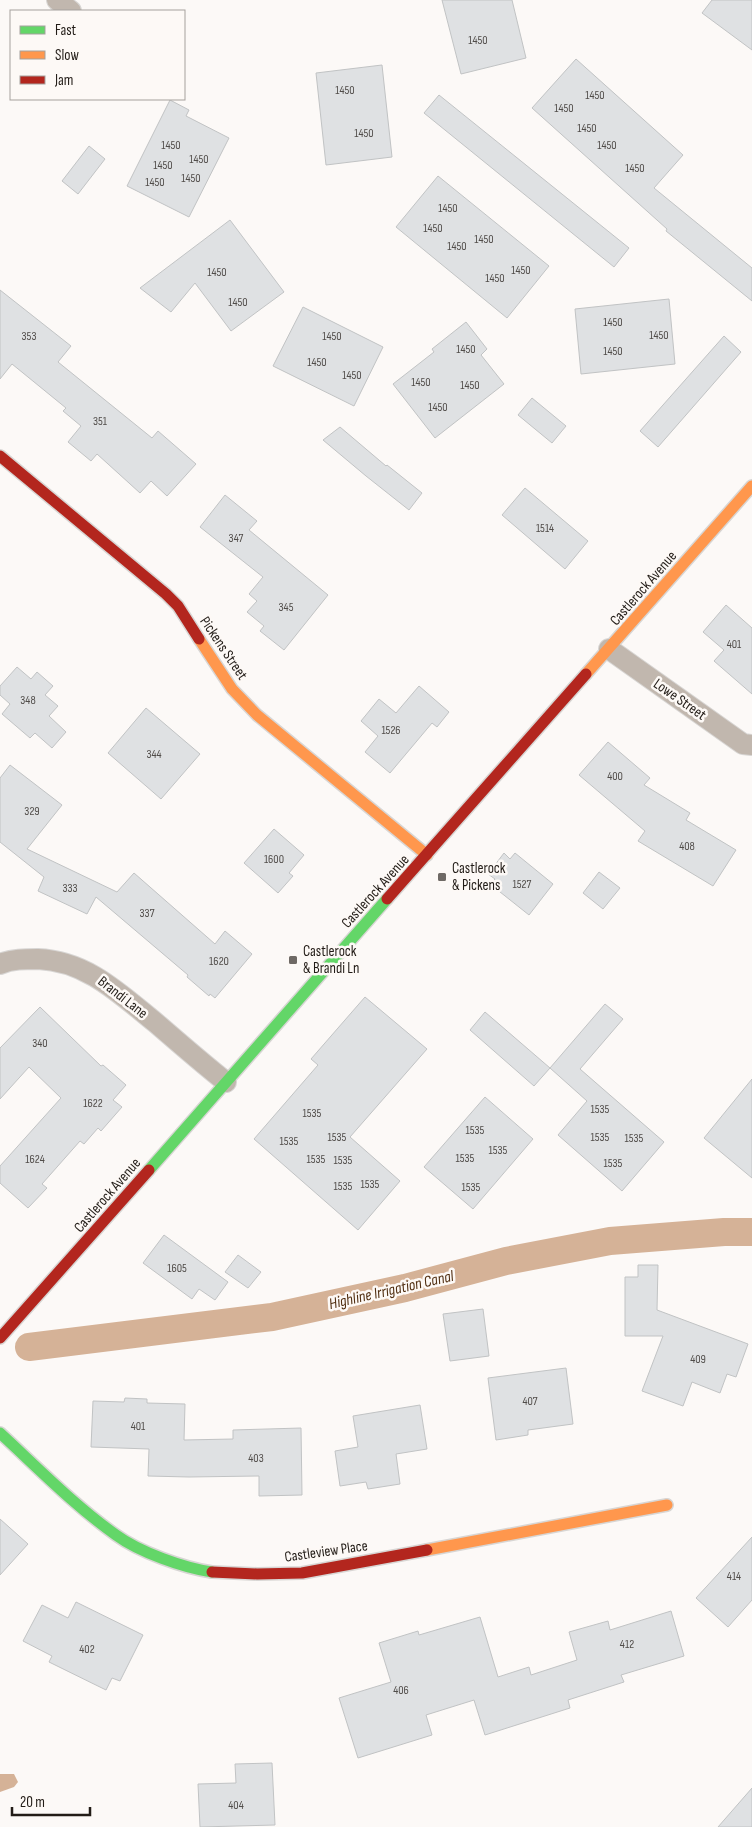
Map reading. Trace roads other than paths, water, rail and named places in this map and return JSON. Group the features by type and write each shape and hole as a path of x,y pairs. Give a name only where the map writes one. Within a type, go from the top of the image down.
{"street":[{"path":"57,0 70,10"},
{"name":"Pickens Street","path":"0,456 178,606 232,689 257,715 427,855"},
{"name":"Castlerock Avenue","path":"0,1338 752,486"},
{"name":"Lowe Street","path":"609,649 744,744 752,744"},
{"name":"Brandi Lane","path":"0,964 28,959 49,959 70,964 94,974 116,990 226,1082"},
{"name":"Castleview Place","path":"0,1433 66,1494 117,1536 162,1559 210,1572 302,1573 667,1505"}],"waterway":[{"name":"Highline Irrigation Canal","path":"29,1347 272,1317 405,1288 506,1261 610,1241 724,1232 752,1232"}],"place":[{"name":"Castlerock & Pickens","path":"442,877"},
{"name":"Castlerock & Brandi Ln","path":"293,960"}]}
